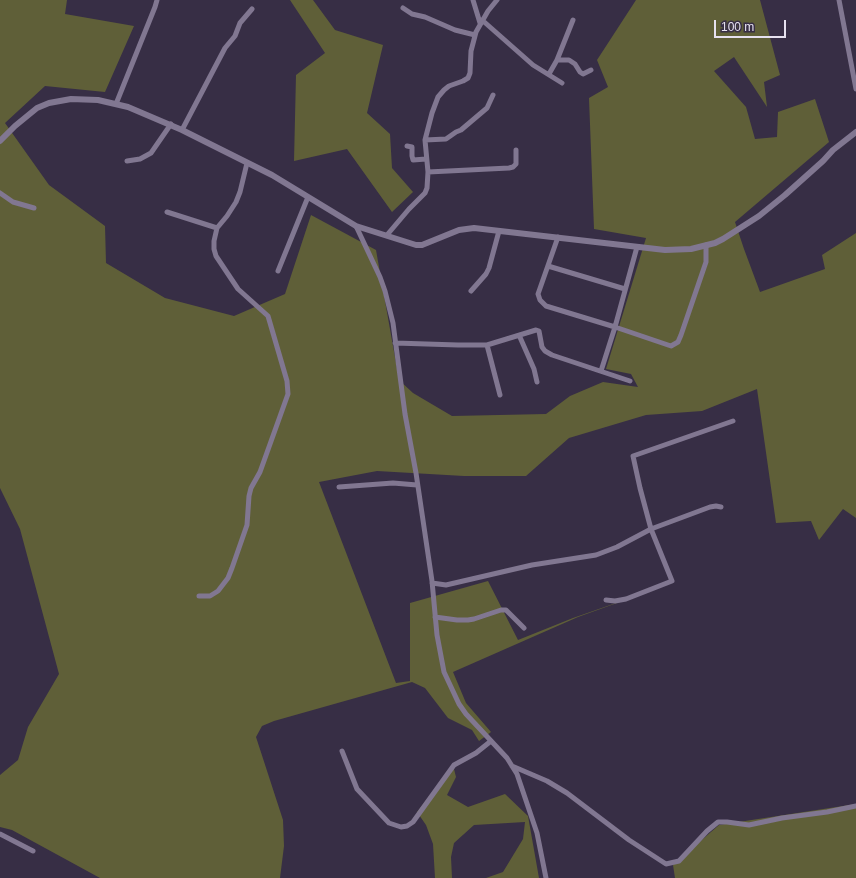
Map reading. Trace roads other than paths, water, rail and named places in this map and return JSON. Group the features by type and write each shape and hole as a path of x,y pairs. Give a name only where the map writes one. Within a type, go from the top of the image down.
{"street":[{"path":"116,104 157,0"},
{"path":"473,0 481,22 533,65 562,83"},
{"path":"387,235 425,193 427,188 428,172 425,140 432,113 438,97 449,86 468,78 470,73 471,52 475,35 481,22 497,0"},
{"path":"839,0 856,89"},
{"path":"402,8 412,14 424,17 455,30 475,35"},
{"path":"182,130 225,48 235,36 240,24 252,9"},
{"path":"549,74 557,60 573,20"},
{"path":"557,60 569,60 575,64 580,72 584,74 591,70"},
{"path":"425,140 446,139 461,130 487,108 493,95"},
{"path":"0,141 27,115 37,108 49,103 71,99 98,100 128,107 171,124 272,175 356,226 416,245 422,245 467,228 481,228 666,250 685,249 706,245 723,239 759,216 785,195 841,143 856,132"},
{"path":"127,161 140,159 151,153 171,124"},
{"path":"407,146 412,147 412,156 414,160 426,159"},
{"path":"428,172 509,168 516,164 516,150"},
{"path":"199,596 210,596 218,591 228,578 247,524 251,488 260,472 288,394 287,381 268,316 238,289 216,256 214,241 217,228 236,202 247,163"},
{"path":"0,193 13,202 34,208"},
{"path":"278,271 308,197"},
{"path":"167,212 217,228"},
{"path":"356,226 380,277 393,323 405,414 432,583 441,660 447,680 459,704 512,766 522,787 535,826 541,847 546,878"},
{"path":"471,291 486,274 489,268 500,231"},
{"path":"558,237 538,294 540,300 546,306 671,346 678,342 706,262 706,245"},
{"path":"601,371 637,247"},
{"path":"548,266 625,289"},
{"path":"395,343 487,345 536,330 539,331 542,347 545,351 552,355 630,381"},
{"path":"519,335 534,369 537,382"},
{"path":"487,345 500,395"},
{"path":"606,600 615,601 626,599 672,581 651,529 633,456 732,421"},
{"path":"339,487 393,483 417,485"},
{"path":"432,583 446,585 532,565 596,555 617,547 651,529 710,507 721,507"},
{"path":"435,617 468,620 501,610 506,610 524,628"},
{"path":"342,751 357,789 389,823 401,827 407,826 413,822 454,765 476,753 491,741"},
{"path":"512,766 547,781 567,793 629,840 666,864 679,862 707,830 718,822 749,825 774,819 827,812 856,806"},
{"path":"0,834 33,851"}]}
